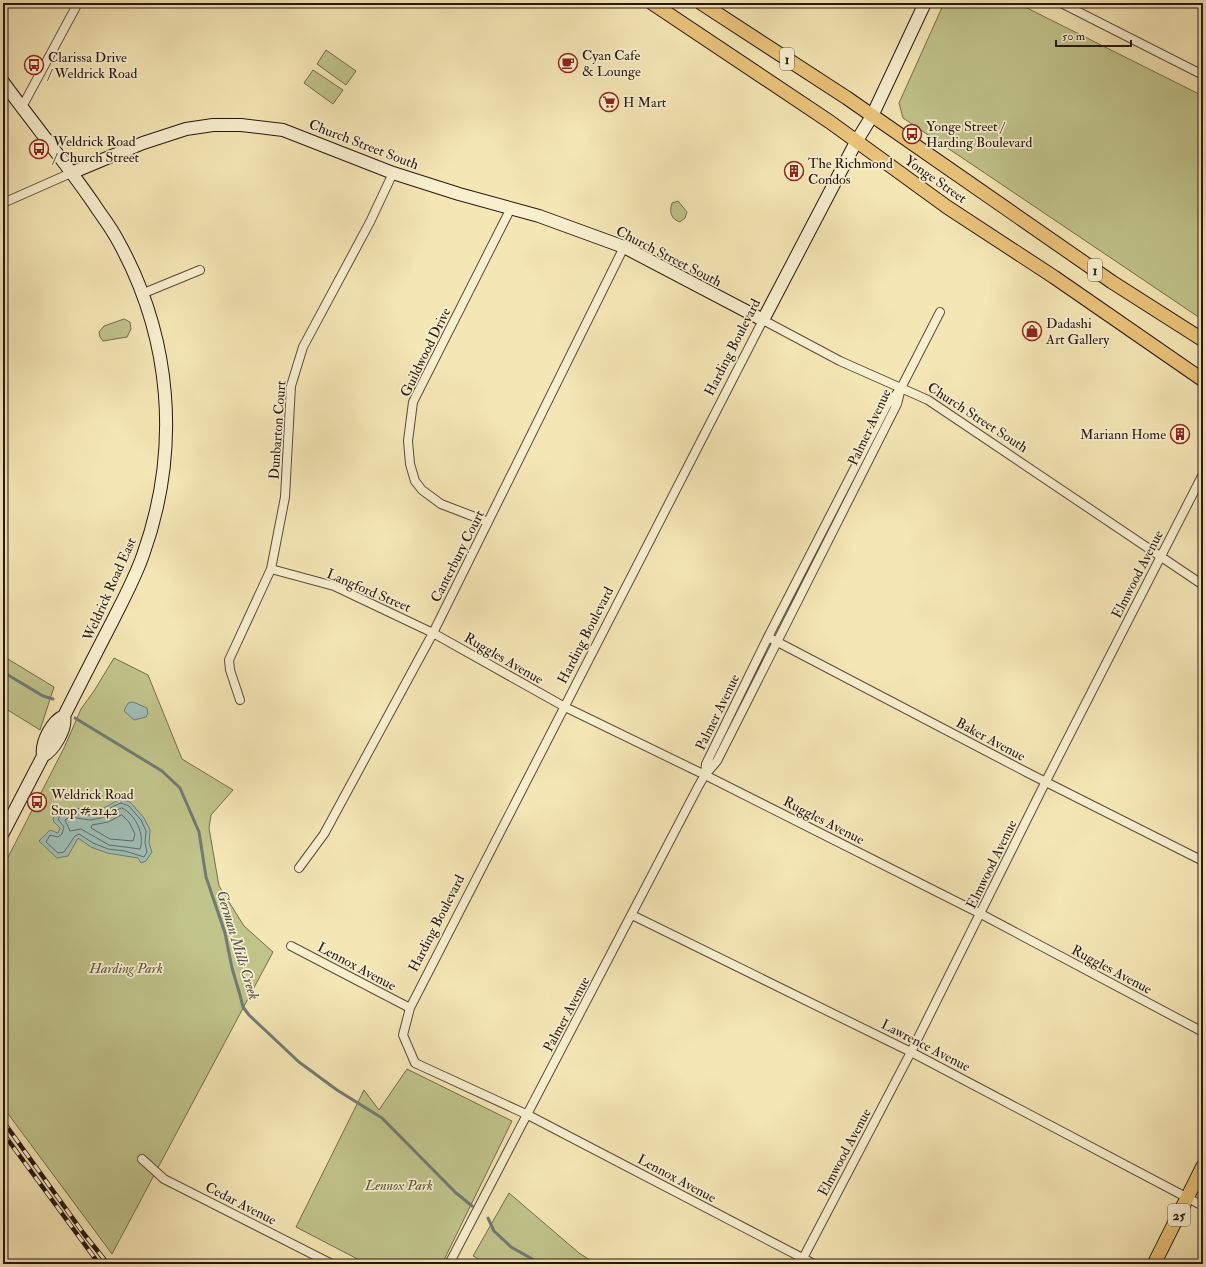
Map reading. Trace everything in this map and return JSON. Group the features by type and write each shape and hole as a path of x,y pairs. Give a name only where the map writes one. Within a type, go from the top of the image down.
{"main road":[{"name":"Yonge Street","path":"652,3 856,142 947,207 1054,277 1203,380"},
{"name":"Yonge Street","path":"701,3 872,116 1112,282 1203,340"},
{"name":"25","path":"1154,1264 1203,1166"}],"street":[{"path":"22,107 78,3"},
{"name":"Harding Boulevard","path":"528,1115 415,1063 403,1035 410,1008 762,320 856,142 872,116 925,3"},
{"path":"1061,3 1203,75"},
{"name":"Weldrick Road East","path":"3,82 72,173 117,238 144,293 158,348 165,394 167,423 158,500 145,548 133,577 64,716 56,719 42,748 43,756 3,833"},
{"name":"Church Street South","path":"3,203 72,173 164,136 186,129 213,125 241,125 282,130 393,173 459,194 511,208 624,248 840,361 928,400 1203,585"},
{"name":"Dunbarton Court","path":"240,700 228,660 271,569 285,497 291,386 295,368 303,347 370,222 393,173"},
{"name":"Guildwood Drive","path":"488,522 441,504 422,490 415,480 410,464 408,441 413,402 511,208"},
{"name":"Canterbury Court","path":"299,868 324,834 433,632 624,248"},
{"path":"144,293 166,286 200,270"},
{"path":"901,388 940,312"},
{"name":"Palmer Avenue","path":"705,775 706,764 768,637 887,406 901,388"},
{"name":"Palmer Avenue","path":"449,1264 705,775 717,761 897,404 901,388"},
{"name":"Elmwood Avenue","path":"801,1261 912,1052 1046,781 1203,474"},
{"name":"Langford Street","path":"271,569 334,586 433,632"},
{"name":"Ruggles Avenue","path":"433,632 565,707 705,775 981,914 1203,1032"},
{"name":"Baker Avenue","path":"768,637 1030,774 1203,861"},
{"name":"Lawrence Avenue","path":"632,916 912,1052 1203,1206"},
{"name":"Lennox Avenue","path":"292,946 410,1008"},
{"name":"Lennox Avenue","path":"528,1115 801,1261 814,1264"},
{"name":"Cedar Avenue","path":"142,1159 164,1179 332,1264"}],"green space":[{"path":"944,3 1017,3 1203,96 1203,320 903,118 899,103"},
{"path":"326,50 356,71 346,85 317,64"},
{"path":"313,70 343,90 333,104 304,83"},
{"path":"678,201 687,212 685,218 680,222 673,217 671,212 672,203"},
{"path":"124,319 130,322 131,329 127,337 103,341 99,332 104,326"},
{"path":"3,656 54,687 40,730 3,707"},
{"name":"Harding Park","path":"114,658 148,675 182,759 233,790 211,815 209,828 219,886 244,926 273,952 112,1254 3,1107 3,867 64,748 81,709"},
{"name":"Lennox Park","path":"407,1069 512,1121 442,1264 367,1264 296,1227 364,1090 379,1110"},
{"path":"509,1193 579,1253 596,1264 487,1264 473,1256"}],"water":[{"path":"133,702 147,708 148,713 146,717 134,720 124,711 128,703"},
{"path":"120,799 130,802 144,818 150,830 149,843 152,852 146,861 141,863 138,858 107,853 91,847 78,838 68,856 57,858 39,841 50,830 58,833 60,828 53,819 57,813 62,810 74,808 94,810 100,809"}],"waterway":[{"name":"German Mills Creek","path":"3,672 43,696 53,699"},
{"name":"German Mills Creek","path":"75,718 162,771 180,788 199,832 206,877 225,933 232,968 243,1007 249,1015 299,1062 337,1090 382,1118 455,1192 472,1206"},
{"name":"German Mills Creek","path":"488,1218 494,1231 511,1247 541,1264"}],"railway":[{"path":"3,1121 84,1234 108,1264"},
{"path":"3,1133 99,1264"}],"place":[{"name":"Cyan Cafe & Lounge","path":"568,63"},
{"name":"Clarissa Drive / Weldrick Road","path":"34,65"},
{"name":"H Mart","path":"609,102"},
{"name":"Yonge Street / Harding Boulevard","path":"912,134"},
{"name":"Weldrick Road / Church Street","path":"39,149"},
{"name":"The Richmond Condos","path":"794,171"},
{"name":"Dadashi Art Gallery","path":"1032,331"},
{"name":"Mariann Home","path":"1180,434"},
{"name":"Weldrick Road Stop #2142","path":"37,802"}]}
